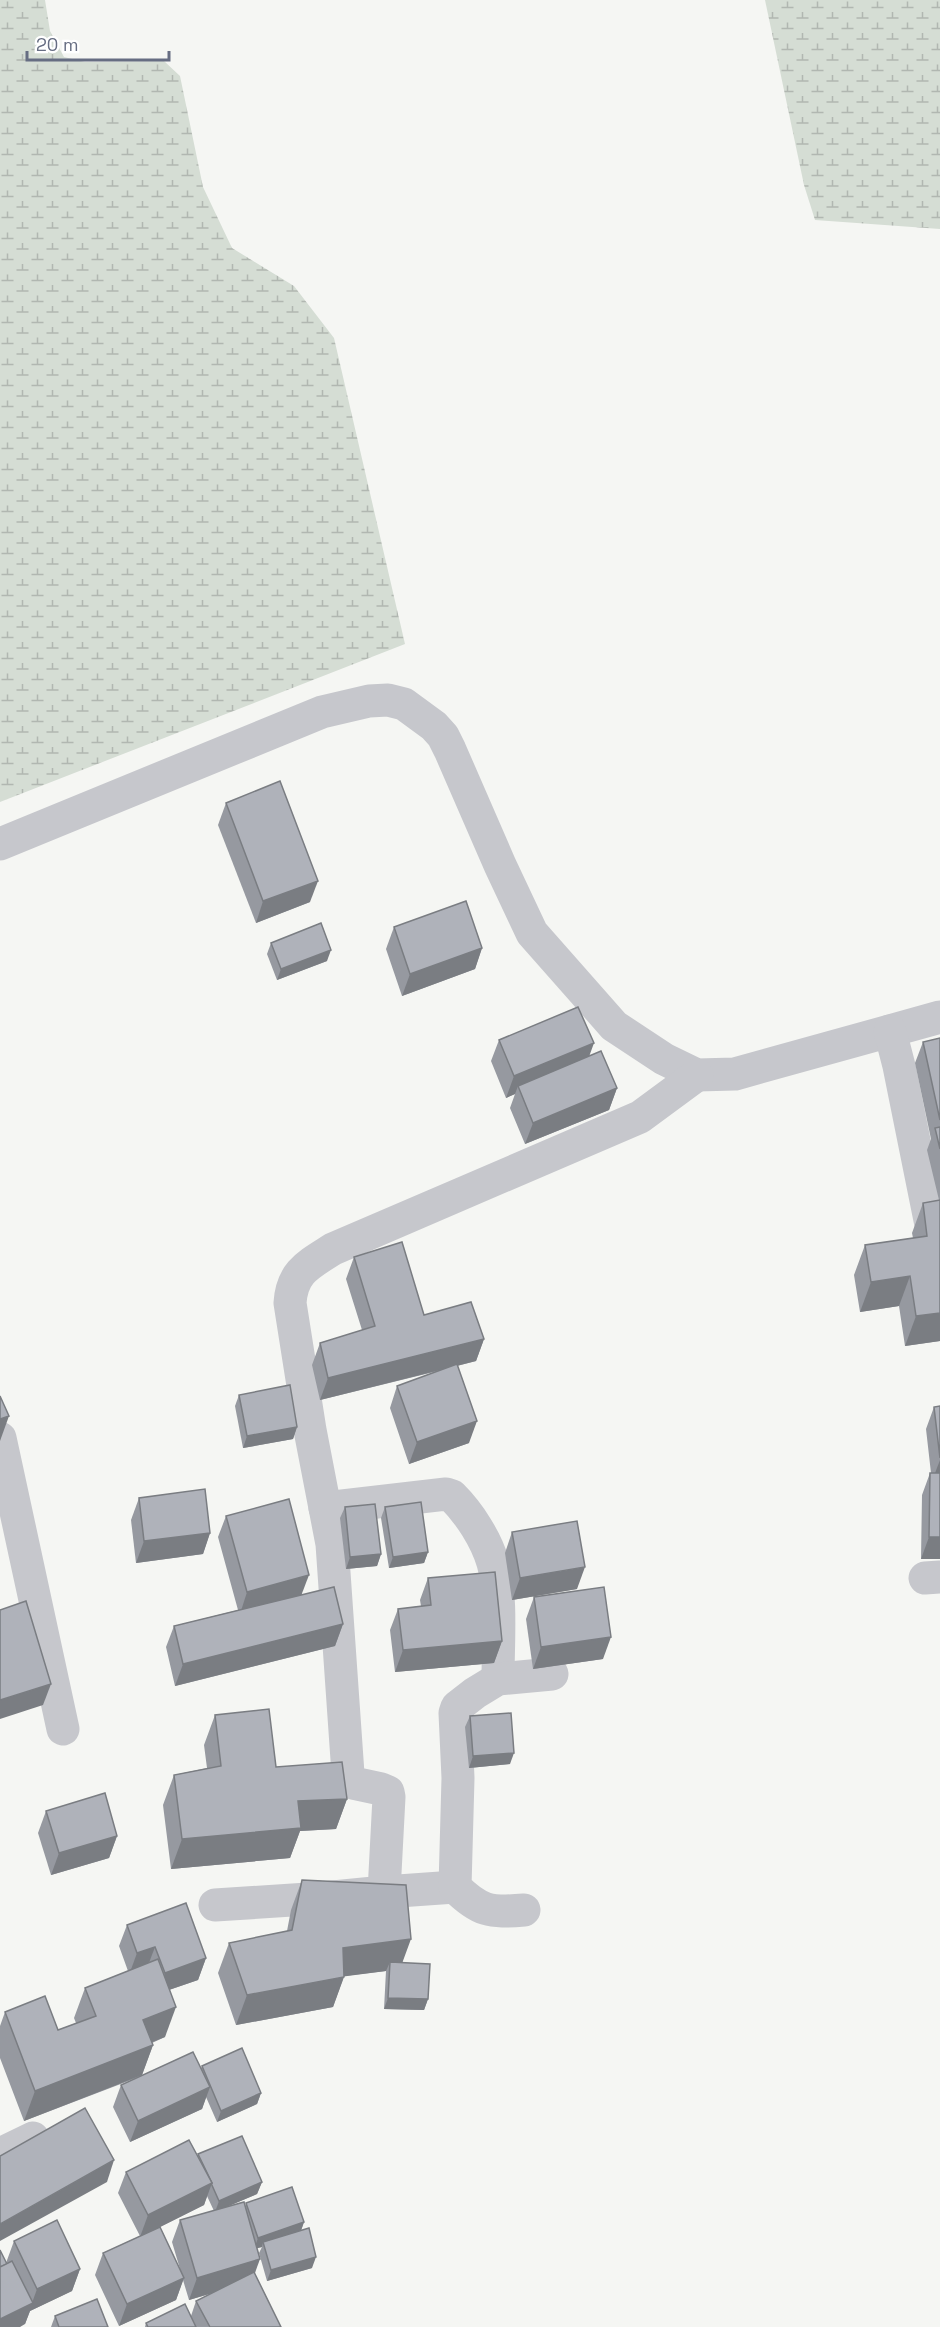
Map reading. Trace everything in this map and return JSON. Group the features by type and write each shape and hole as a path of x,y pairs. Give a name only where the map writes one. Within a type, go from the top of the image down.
{"street":[{"path":"0,844 322,712 369,701 388,700 404,704 443,736 532,933 614,1026 664,1059 697,1075 735,1074 940,1017"},
{"path":"890,1031 931,1225"},
{"path":"384,1892 389,1797 385,1790 358,1786 349,1779 332,1544 310,1430 290,1303 292,1286 300,1272 333,1249 640,1117 697,1075"},
{"path":"0,1438 63,1729"},
{"path":"325,1508 446,1494 452,1496 481,1535 493,1563 497,1587 498,1679"},
{"path":"455,1887 458,1778 455,1713 461,1702 498,1679 552,1674"},
{"path":"215,1905 455,1887 481,1908 502,1912 524,1910"},
{"path":"0,2154 33,2138"}],"green space":[{"path":"0,0 45,0 50,31 64,57 85,62 164,61 180,76 203,187 232,248 294,286 334,338 405,644 0,802"},
{"path":"765,0 940,0 940,229 815,220 804,185"}],"building":[{"path":"280,781 318,881 263,901 226,803"},
{"path":"466,901 482,948 410,974 394,927"},
{"path":"321,923 331,950 281,969 271,943"},
{"path":"578,1007 594,1043 514,1076 499,1040"},
{"path":"940,1038 940,1120 923,1042"},
{"path":"601,1051 617,1088 533,1123 518,1086"},
{"path":"940,1127 940,1149 935,1128"},
{"path":"940,1200 940,1313 916,1316 910,1276 871,1282 865,1245 927,1236 923,1203"},
{"path":"402,1242 424,1315 471,1302 484,1339 328,1378 320,1343 375,1326 354,1257"},
{"path":"457,1364 477,1421 417,1442 397,1386"},
{"path":"290,1385 297,1427 247,1436 239,1395"},
{"path":"0,1396 9,1416 0,1419"},
{"path":"940,1406 940,1458 934,1407"},
{"path":"930,1473 940,1473 940,1537 929,1537"},
{"path":"205,1489 210,1533 144,1541 139,1498"},
{"path":"289,1499 309,1575 247,1592 226,1516"},
{"path":"421,1502 428,1552 393,1557 385,1507"},
{"path":"375,1504 381,1554 350,1557 345,1507"},
{"path":"577,1521 585,1567 520,1578 512,1532"},
{"path":"495,1572 502,1641 403,1650 398,1609 431,1605 428,1578"},
{"path":"334,1587 343,1624 183,1664 174,1626"},
{"path":"604,1587 611,1637 541,1647 534,1597"},
{"path":"26,1601 51,1684 0,1700 0,1610"},
{"path":"269,1709 276,1767 342,1762 347,1799 298,1801 301,1828 182,1839 174,1775 221,1766 215,1715"},
{"path":"511,1713 514,1753 473,1756 470,1716"},
{"path":"105,1793 117,1836 59,1853 46,1811"},
{"path":"302,1880 406,1885 411,1939 343,1948 344,1977 247,1995 229,1943 292,1930"},
{"path":"186,1903 206,1958 165,1973 155,1947 137,1953 127,1925"},
{"path":"158,1959 176,2007 143,2020 153,2045 35,2091 5,2012 45,1996 58,2030 96,2016 85,1988"},
{"path":"390,1962 430,1964 428,1999 388,1998"},
{"path":"242,2048 261,2093 221,2111 202,2066"},
{"path":"193,2052 210,2087 138,2121 121,2085"},
{"path":"85,2108 114,2160 0,2224 0,2156"},
{"path":"242,2136 262,2182 219,2201 198,2154"},
{"path":"189,2140 212,2183 148,2215 126,2172"},
{"path":"292,2187 304,2222 258,2238 246,2203"},
{"path":"244,2202 260,2259 197,2278 180,2220"},
{"path":"57,2220 80,2269 37,2289 14,2241"},
{"path":"160,2227 184,2278 127,2304 103,2253"},
{"path":"309,2228 316,2257 271,2270 263,2242"},
{"path":"0,2250 7,2264 0,2267"},
{"path":"12,2261 33,2303 0,2319 0,2267"},
{"path":"254,2272 281,2327 210,2327 196,2301"},
{"path":"97,2299 108,2327 59,2327 55,2316"},
{"path":"185,2304 196,2327 148,2327 146,2323"}]}
